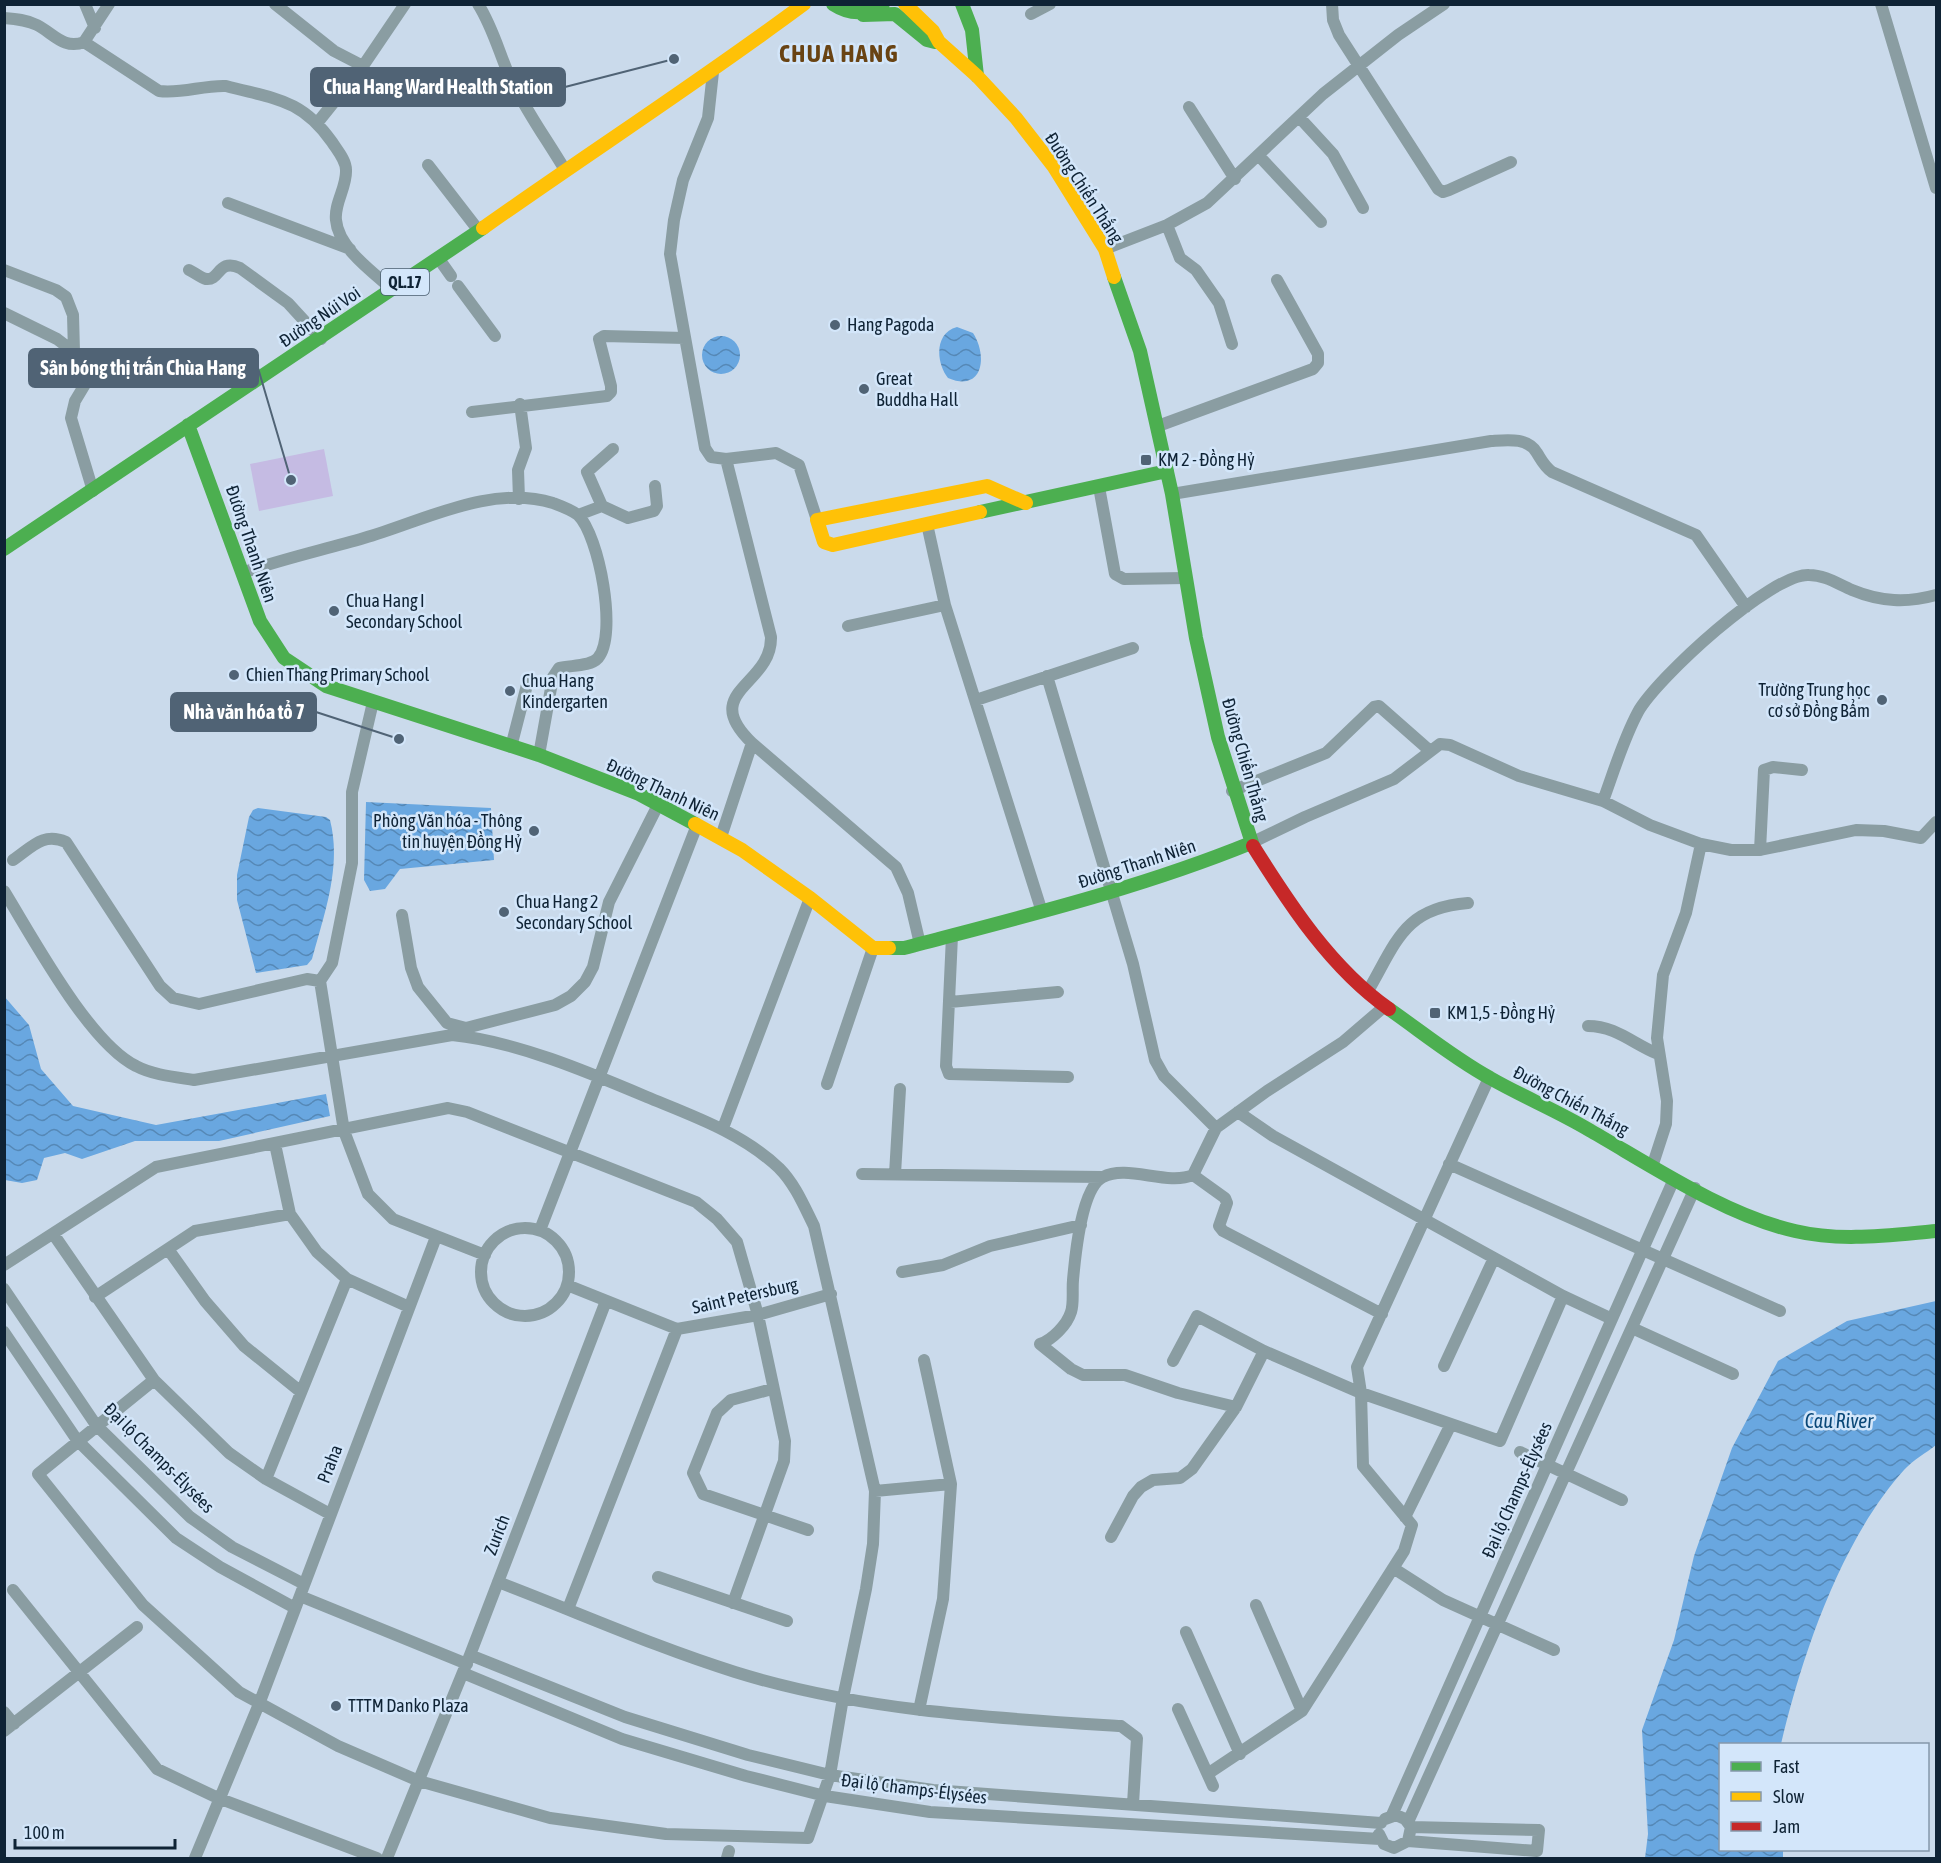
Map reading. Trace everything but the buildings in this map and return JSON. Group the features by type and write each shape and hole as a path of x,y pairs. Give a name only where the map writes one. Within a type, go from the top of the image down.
{"main road":[{"path":"845,10 871,12 883,4"},
{"name":"Đường Chiến Thắng","path":"905,4 933,31 939,42 977,76 1016,118 1054,167 1105,249 1140,351 1158,426 1172,494 1185,578 1215,726 1233,790 1251,843 1311,932 1339,966 1385,1006 1489,1078 1568,1117 1653,1164 1674,1179 1764,1223 1797,1232 1829,1236 1883,1236 1936,1231"},
{"name":"Đường Núi Voi","path":"4,549 439,259 565,170 713,72 803,6 819,5 845,10"},
{"path":"964,5 972,30 977,76"},
{"name":"Đường Chiến Thắng","path":"845,10 870,16 895,14 927,40 939,42"},
{"name":"Đường Thanh Niên","path":"188,425 260,621 284,658 326,686 539,755 658,805 721,837 810,898 873,948 889,950 920,944 1112,893 1170,875 1251,843"},
{"path":"1026,502 987,486 817,520 824,542 834,545 1099,488 1167,471"}],"street":[{"path":"85,4 95,28"},
{"path":"84,42 109,4"},
{"path":"275,4 334,51 363,66"},
{"path":"318,122 363,66 405,4"},
{"path":"478,4 491,25 508,73 522,100 565,170"},
{"path":"1031,14 1050,4"},
{"path":"1332,4 1334,20 1340,35 1438,189 1443,192 1511,162"},
{"path":"1105,249 1167,225 1207,203 1359,64 1444,4"},
{"path":"1881,4 1936,188"},
{"path":"4,18 36,25 58,40 70,44 84,42 159,91 172,93 212,85 226,86 303,109 318,122 346,168 336,220 350,249 393,290"},
{"path":"713,72 708,118 683,180 672,231 670,254 705,448 711,457 726,459 776,453 799,465 817,520"},
{"path":"1189,107 1235,178"},
{"path":"1299,117 1333,154 1364,208"},
{"path":"1259,156 1321,222"},
{"path":"428,165 479,231"},
{"path":"228,203 350,249"},
{"path":"1167,225 1180,258 1196,270 1219,303 1232,344"},
{"path":"439,259 451,276"},
{"path":"189,270 206,279 211,278 225,266 232,264 240,268 288,303 321,339"},
{"path":"4,270 56,290 66,297 73,315 74,352 87,381 75,402 71,418 93,491"},
{"path":"1158,426 1313,369 1318,363 1318,354 1276,280"},
{"path":"458,286 495,336"},
{"path":"4,314 57,339 74,352"},
{"path":"472,412 520,404 608,396 611,386 598,346 599,339 604,336 685,338"},
{"path":"519,499 518,470 526,448 520,404"},
{"path":"1172,494 1491,441 1524,442 1536,451 1541,464 1552,472 1696,535 1746,607"},
{"path":"613,449 587,472 602,506 628,518 654,511 657,506 655,486"},
{"path":"726,459 771,637 771,650 765,664 738,692 730,708 732,719 739,731 752,743 897,867 908,893 920,944"},
{"path":"1099,488 1114,574 1124,579 1185,578"},
{"path":"242,573 365,538 466,504 519,499 551,502 578,515 595,544 606,598 603,647 598,658 590,664 559,668 553,677 539,755"},
{"path":"578,515 602,506"},
{"path":"927,524 945,605 1042,912"},
{"path":"1603,801 1625,740 1651,692 1667,675 1746,607 1780,583 1796,576 1809,575 1834,581 1877,598 1897,602 1936,595"},
{"path":"848,626 945,605"},
{"path":"976,700 1133,648"},
{"path":"1047,676 1133,964 1155,1060 1164,1076 1216,1128"},
{"path":"511,747 528,681"},
{"path":"373,702 352,792 352,863 332,963 320,981 344,1131 368,1194 393,1219 485,1255"},
{"path":"1233,790 1326,753 1374,707 1379,706 1429,750"},
{"path":"721,837 752,743"},
{"path":"1251,843 1305,816 1394,779 1429,750 1440,744 1450,745 1520,776 1603,801 1650,825 1701,844 1731,850 1760,850 1856,830 1884,831 1921,838 1936,822"},
{"path":"1760,850 1764,770 1773,767 1802,770"},
{"path":"402,915 411,968 418,987 447,1023 466,1028 555,1005 572,996 585,982 593,967 609,902 658,805"},
{"path":"540,1230 698,825"},
{"path":"13,860 44,839 53,836 66,842 160,986 173,998 199,1004 307,979 320,981"},
{"path":"1653,1164 1666,1124 1667,1101 1658,1054 1657,1020 1663,975 1686,913 1701,844"},
{"path":"4,891 82,1015 104,1042 135,1066 167,1076 194,1080 452,1035 482,1038 600,1077 723,1128 779,1168 796,1190 814,1226 875,1491 873,1544 868,1578 843,1698 830,1775 825,1796 808,1838 666,1834 550,1818 419,1781 338,1746 239,1692 143,1605 38,1474 77,1440 154,1380"},
{"path":"723,1128 810,898"},
{"path":"1368,992 1399,937 1413,921 1441,905 1468,903"},
{"path":"952,936 946,1066 949,1074 1068,1077"},
{"path":"826,1084 873,948"},
{"path":"950,1002 1058,992"},
{"path":"1193,1175 1216,1128 1343,1042 1385,1006"},
{"path":"1588,1026 1611,1028 1634,1044 1658,1054"},
{"path":"1209,1773 1302,1711 1404,1551 1412,1525 1363,1466 1361,1393 1357,1367 1489,1078"},
{"path":"895,1174 900,1089"},
{"path":"4,1265 54,1235 156,1167 344,1131 448,1108 467,1112 696,1203 717,1219 737,1242 758,1315 772,1389 785,1441 784,1461 733,1603"},
{"path":"1238,1112 1273,1136 1563,1296 1612,1319"},
{"path":"275,1144 290,1214 317,1252 346,1279 409,1307"},
{"path":"1449,1164 1780,1311"},
{"path":"862,1174 1102,1177 1116,1173 1179,1178 1193,1175 1225,1198 1227,1203 1219,1226 1223,1231 1382,1314"},
{"path":"1102,1177 1092,1191 1081,1225 1071,1312 1054,1335 1040,1344 1071,1369 1083,1375 1125,1375 1178,1394 1236,1407"},
{"name":"Đại lộ Champs-Élysées","path":"1380,1839 1378,1831 1386,1819 1481,1618 1674,1179"},
{"name":"Đại lộ Champs-Élysées","path":"1408,1841 1409,1825 1695,1188"},
{"path":"95,1297 195,1231 290,1214"},
{"path":"902,1272 943,1264 990,1246 1081,1225"},
{"path":"514,1230 540,1230 561,1246 567,1258 567,1285 561,1298 550,1309 536,1315 521,1316 507,1312 496,1305 485,1288 482,1268 485,1255 502,1235 514,1230"},
{"path":"54,1235 154,1380 229,1454 266,1479 330,1514"},
{"name":"Praha","path":"195,1858 259,1704 436,1237"},
{"path":"168,1249 205,1301 244,1346 301,1392"},
{"path":"1444,1366 1494,1257"},
{"path":"266,1479 346,1279"},
{"name":"Saint Petersburg","path":"567,1285 677,1329 758,1315 831,1293"},
{"name":"Đại lộ Champs-Élysées","path":"4,1289 96,1425 190,1517 231,1547 302,1590 467,1664 622,1739 746,1776 825,1796 930,1812 1380,1839 1394,1848 1408,1841 1492,1853 1537,1851 1539,1830 1409,1825 1401,1816 1386,1819 933,1790 830,1775 748,1755 467,1664"},
{"path":"1173,1361 1197,1317 1264,1351 1361,1393 1500,1442 1563,1296"},
{"name":"Zurich","path":"387,1858 467,1664 606,1301"},
{"path":"1632,1328 1732,1374"},
{"path":"568,1609 677,1329"},
{"path":"4,1332 77,1440 176,1538 220,1567 295,1608"},
{"path":"1111,1537 1133,1496 1141,1487 1153,1480 1186,1476 1236,1407 1264,1351"},
{"path":"919,1710 943,1599 951,1484 924,1360"},
{"path":"772,1389 731,1400 717,1413 693,1473 703,1494 808,1530"},
{"path":"1405,1517 1451,1424"},
{"path":"1520,1452 1622,1500"},
{"path":"875,1491 951,1484"},
{"path":"1393,1568 1443,1600 1554,1650"},
{"path":"658,1577 787,1621"},
{"path":"498,1582 661,1647 737,1673 843,1698 919,1710 1121,1726 1137,1738 1133,1804"},
{"path":"14,1590 157,1769 218,1798 376,1858"},
{"path":"1256,1605 1302,1711"},
{"path":"4,1712 9,1728 137,1627"},
{"path":"1186,1632 1240,1754"},
{"path":"1178,1709 1214,1786"}],"shaded area":[{"path":"324,449 333,496 259,511 250,464"}],"water":[{"path":"957,327 973,333 978,342 981,361 979,370 969,381 948,378 941,365 939,349 941,342 944,335"},
{"path":"721,336 735,341 740,355 735,369 721,374 707,369 702,355 707,341"},
{"path":"366,802 491,808 494,860 400,869 385,889 370,891 364,880"},
{"path":"258,808 326,817 330,820 334,855 330,890 312,959 307,965 256,973 237,900 237,875 249,817 253,810"},
{"path":"4,996 29,1025 41,1069 73,1106 156,1125 326,1094 330,1116 219,1141 135,1141 82,1159 65,1153 44,1158 37,1180 22,1183 5,1180"},
{"name":"Cau River","path":"1936,1301 1936,1445 1908,1466 1881,1498 1843,1564 1800,1673 1781,1743 1719,1743 1719,1851 1783,1851 1783,1858 1645,1858 1648,1834 1642,1730 1674,1640 1694,1556 1732,1448 1778,1361 1847,1321"}],"traffic: fast":[{"path":"833,4 852,12 864,12 883,4"},
{"path":"962,4 972,30 977,76"},
{"path":"863,15 895,14 927,40 935,42"},
{"path":"4,549 483,228"},
{"path":"1114,277 1140,351 1172,494 1196,638 1218,737 1253,846"},
{"path":"188,425 260,621 284,658 326,686 539,755 639,794 695,824"},
{"path":"980,512 1167,471"},
{"path":"889,948 904,948 1079,901 1166,874 1251,843"},
{"path":"1389,1009 1477,1071 1579,1124 1690,1188 1743,1214 1795,1231 1830,1236 1866,1237 1936,1231"}],"traffic: slow":[{"path":"483,228 804,4"},
{"path":"905,4 933,31 939,42 977,76 1016,118 1054,167 1105,249 1114,277"},
{"path":"980,512 833,545 824,542 817,520 987,486 1026,503"},
{"path":"695,824 742,850 810,898 873,948 889,948"}],"traffic: jam":[{"path":"1253,846 1297,913 1330,955 1348,975 1389,1009"}],"place":[{"name":"Chua Hang Ward Health Station","path":"674,59"},
{"name":"Hang Pagoda","path":"835,325"},
{"name":"Great Buddha Hall","path":"864,389"},
{"name":"KM 2 - Đồng Hỷ","path":"1146,460"},
{"name":"Sân bóng thị trấn Chùa Hang","path":"291,480"},
{"name":"Chua Hang I Secondary School","path":"334,611"},
{"name":"Chien Thang Primary School","path":"234,675"},
{"name":"Chua Hang Kindergarten","path":"510,691"},
{"name":"Trường Trung học cơ sở Đồng Bẩm","path":"1882,700"},
{"name":"Nhà văn hóa tổ 7","path":"399,739"},
{"name":"Phòng Văn hóa - Thông tin huyện Đồng Hỷ","path":"534,831"},
{"name":"Chua Hang 2 Secondary School","path":"504,912"},
{"name":"KM 1,5 - Đồng Hỷ","path":"1435,1013"},
{"name":"TTTM Danko Plaza","path":"336,1706"}],"district":[{"name":"CHUA HANG","path":"839,54"}]}
